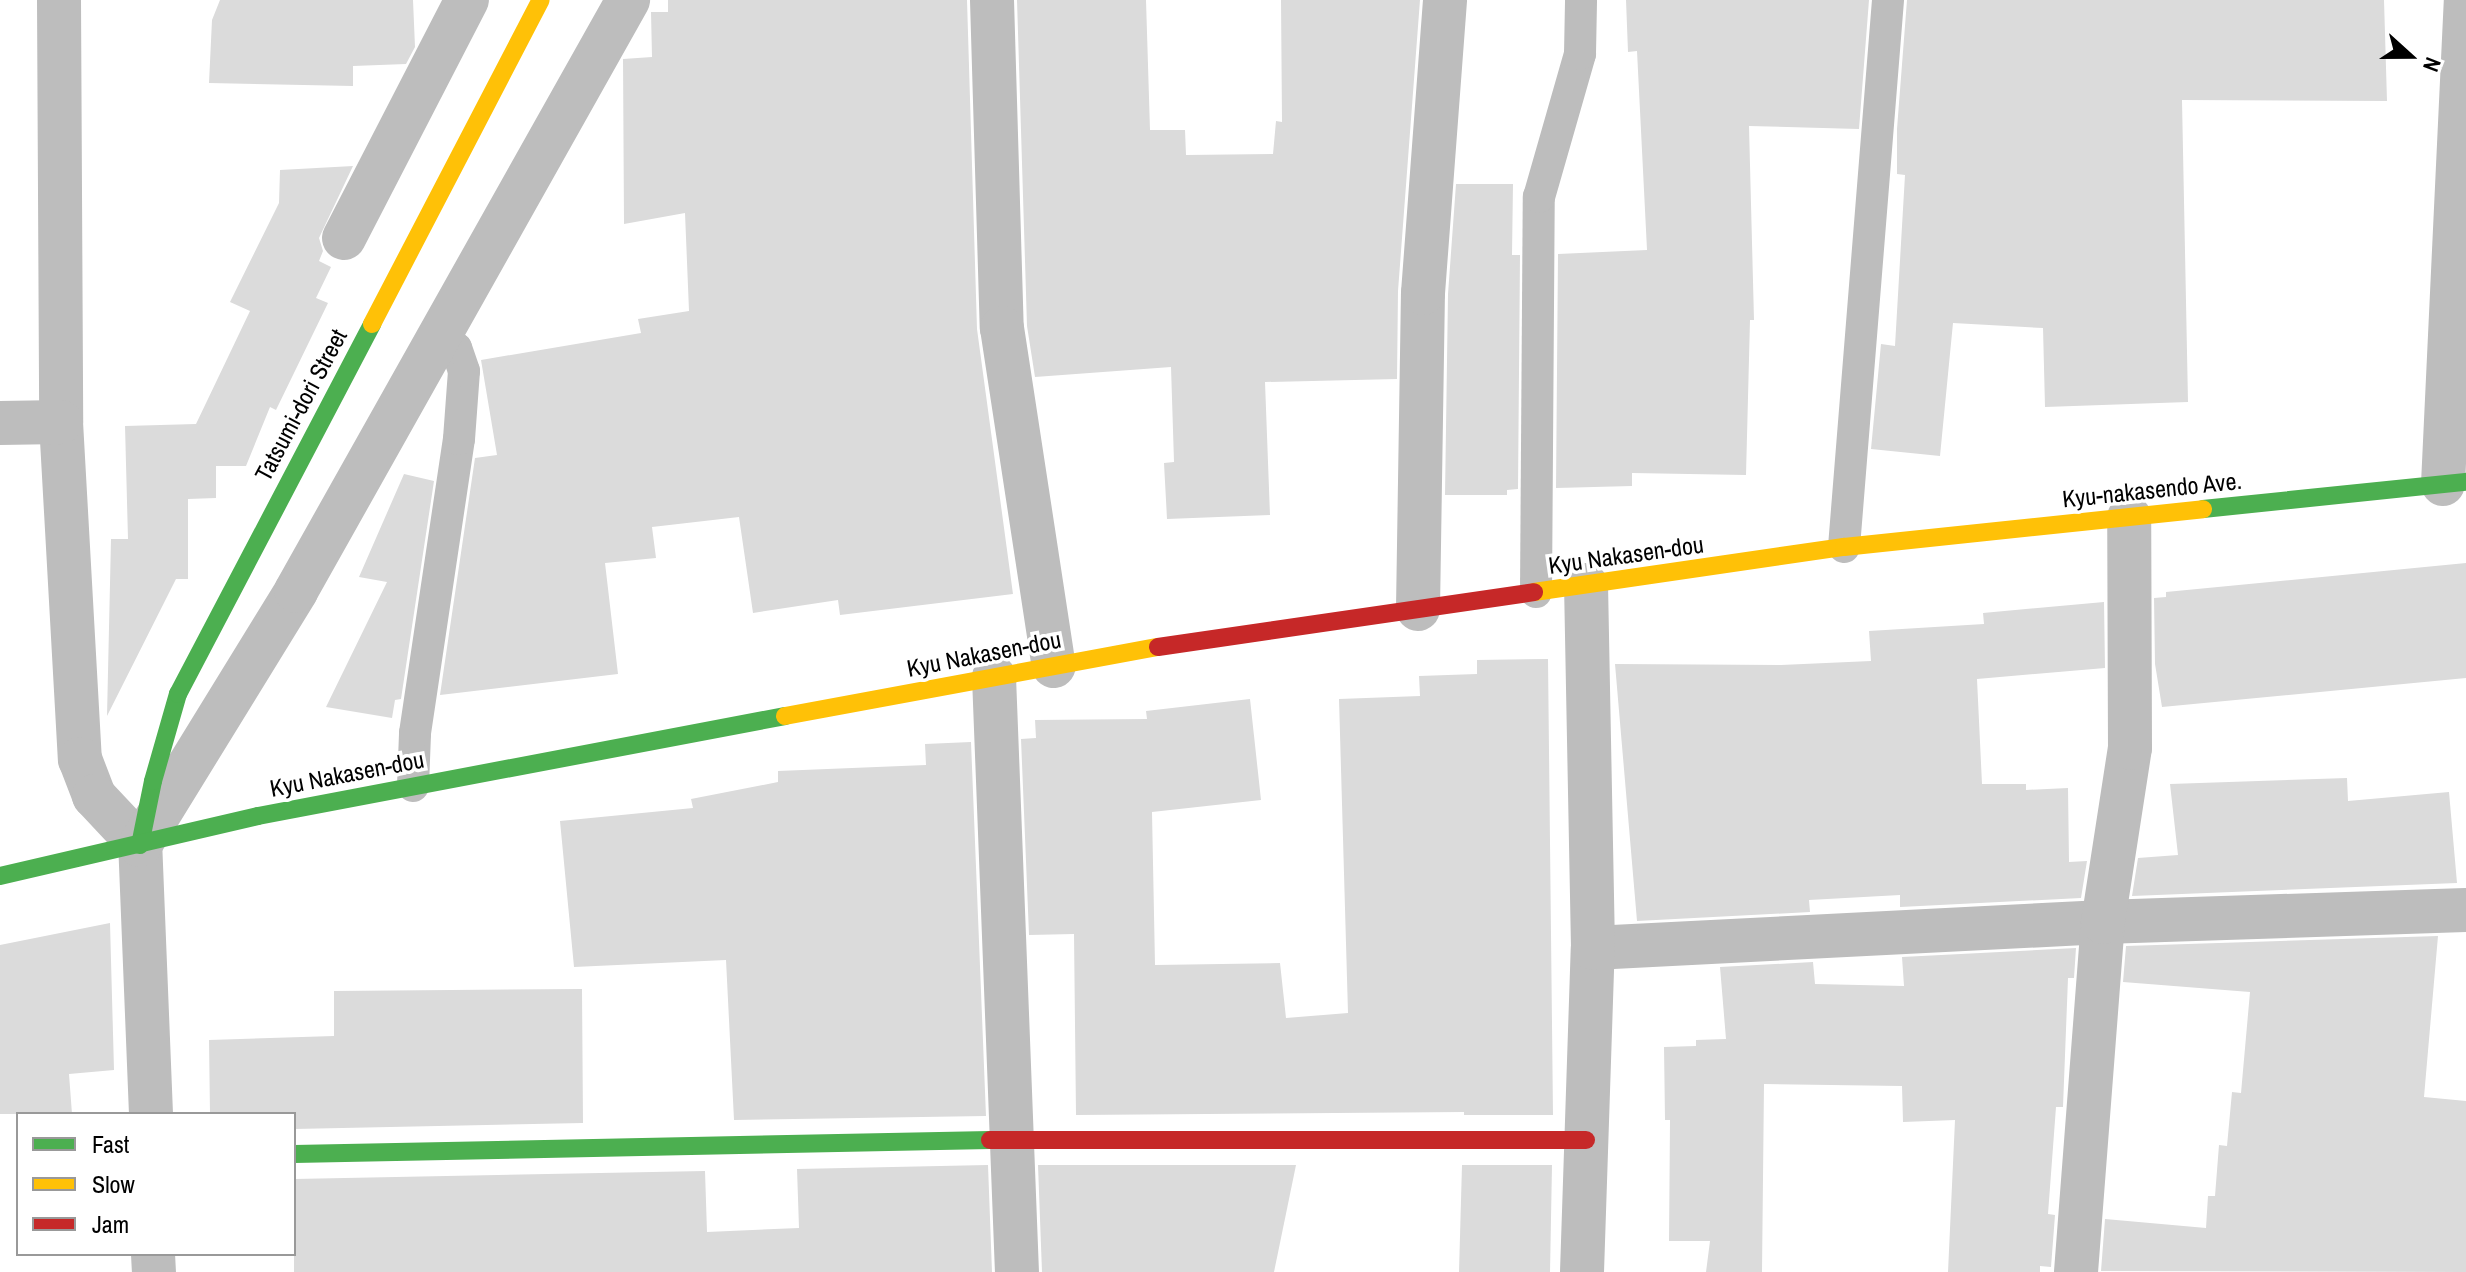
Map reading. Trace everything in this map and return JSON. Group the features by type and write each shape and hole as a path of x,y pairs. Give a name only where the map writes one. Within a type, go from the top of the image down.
{"main road":[{"name":"Tatsumi-dori Street","path":"140,845 153,781 178,694 541,0"},
{"name":"Kyu-nakasendo Ave.","path":"1844,547 2454,483"},
{"name":"Kyu Nakasen-dou","path":"140,845 258,816 1054,666 1844,547"},
{"path":"0,876 140,845"},
{"path":"296,1154 1012,1140 1586,1140"}],"street":[{"path":"59,0 61,422 80,759 94,796 140,845"},
{"path":"344,238 467,0"},
{"path":"151,1112 140,845 296,591 436,336 628,0"},
{"path":"992,0 1002,328 1054,666"},
{"path":"1418,609 1423,293 1445,0"},
{"path":"2454,483 2466,0"},
{"path":"0,423 61,422"},
{"path":"2076,1272 2103,922 2130,748 2129,517"},
{"path":"1582,1272 1593,948 1586,585"},
{"path":"994,677 1017,1272"},
{"path":"1593,948 2103,922 2466,910"}],"lane":[{"path":"1536,592 1539,197 1580,54 1581,0"},
{"path":"1844,547 1888,0"},
{"path":"413,786 415,733 459,439 464,371 456,348 436,336"}],"building":[{"path":"220,0 413,0 415,47 406,64 353,66 353,86 209,83 212,20"},
{"path":"668,0 967,0 977,329 1013,594 840,615 838,600 753,613 739,517 652,527 656,558 605,563 618,674 440,695 475,458 497,455 481,360 641,333 638,319 689,311 685,213 624,224 623,59 652,57 651,12 668,12"},
{"path":"1017,0 1146,0 1150,130 1185,130 1186,155 1273,154 1276,121 1282,122 1281,0 1420,0 1398,291 1397,379 1265,382 1270,515 1167,519 1164,463 1174,462 1171,367 1035,377 1027,326"},
{"path":"1626,0 1869,0 1859,129 1749,126 1754,320 1750,320 1746,475 1632,473 1632,486 1556,488 1558,254 1647,250 1637,51 1628,52"},
{"path":"1907,0 2384,0 2387,101 2182,100 2188,402 2045,407 2043,328 1953,323 1940,456 1871,449 1881,344 1895,346 1905,175 1897,174 1897,129"},
{"path":"353,166 319,238 323,251 319,261 331,267 316,298 328,303 276,410 270,407 246,466 216,466 216,498 188,499 188,579 176,579 107,716 111,539 128,539 125,426 196,424 250,311 230,302 279,203 280,170"},
{"path":"1456,184 1513,184 1512,255 1520,255 1518,489 1507,490 1507,495 1445,495 1448,294"},
{"path":"404,474 434,481 401,699 395,700 392,718 326,707 387,582 359,577"},
{"path":"2466,563 2466,678 2162,707 2155,664 2154,598 2166,597 2166,592"},
{"path":"2104,602 2105,668 1977,679 1982,784 2026,784 2026,790 2068,788 2069,862 2087,861 2081,898 1900,907 1900,895 1809,900 1810,912 1637,921 1615,664 1781,665 1871,661 1869,631 1984,624 1983,613"},
{"path":"1548,659 1553,1115 1464,1115 1464,1112 1076,1115 1074,934 1029,935 1021,739 1036,738 1035,720 1147,719 1146,711 1250,699 1261,800 1152,812 1155,965 1280,963 1286,1018 1348,1013 1339,699 1420,696 1419,676 1477,674 1477,660"},
{"path":"971,742 986,1116 734,1120 726,960 574,967 560,821 693,808 691,799 778,782 778,771 926,765 925,744"},
{"path":"2347,778 2348,801 2449,792 2457,883 2132,896 2138,858 2178,855 2170,784"},
{"path":"110,923 114,1070 69,1074 72,1112 0,1114 0,945"},
{"path":"2438,936 2424,1097 2466,1101 2466,1272 2101,1271 2105,1219 2206,1228 2208,1196 2215,1196 2219,1145 2227,1146 2232,1092 2241,1093 2250,992 2123,982 2126,946"},
{"path":"2076,948 2074,978 2068,978 2063,1107 2056,1107 2048,1214 2055,1215 2051,1267 2040,1266 2040,1272 1948,1272 1955,1120 1903,1122 1902,1086 1764,1084 1762,1272 1706,1272 1710,1241 1669,1241 1670,1120 1665,1120 1664,1047 1696,1046 1696,1040 1726,1039 1720,967 1813,962 1815,984 1904,986 1902,957"},
{"path":"582,989 583,1123 296,1129 296,1112 210,1112 209,1040 334,1036 334,991"},
{"path":"988,1165 992,1272 294,1272 296,1179 705,1171 707,1232 799,1228 797,1169"},
{"path":"1038,1165 1296,1165 1274,1272 1042,1272"},
{"path":"1462,1165 1552,1165 1550,1272 1459,1272"}],"traffic: fast":[{"path":"140,845 153,781 178,694 372,324"},
{"path":"2203,509 2466,482"},
{"path":"0,876 258,816 785,716"},
{"path":"296,1154 990,1140"}],"traffic: slow":[{"path":"372,324 541,0"},
{"path":"1534,592 1844,547 2203,509"},
{"path":"785,716 1158,647"}],"traffic: jam":[{"path":"1158,647 1534,592"},
{"path":"990,1140 1586,1140"}]}
